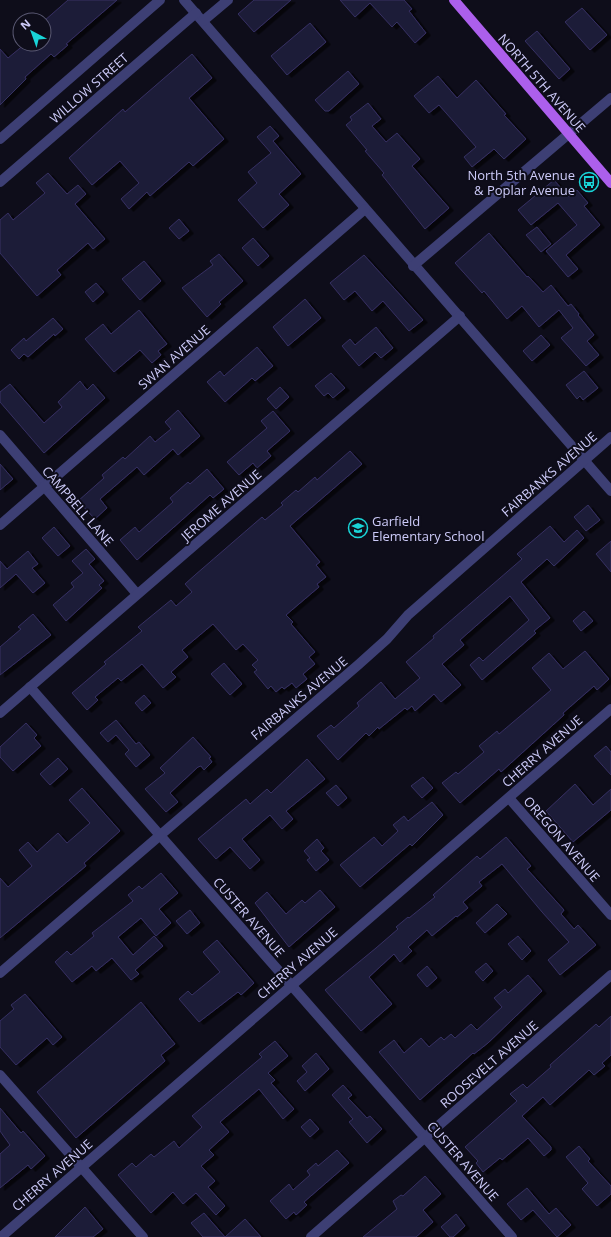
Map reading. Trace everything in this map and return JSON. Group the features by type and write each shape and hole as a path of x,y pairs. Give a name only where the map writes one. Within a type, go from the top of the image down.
{"main road":[{"name":"NORTH 5TH AVENUE","path":"454,0 611,183"}],"street":[{"name":"WILLOW STREET","path":"0,139 160,0"},
{"path":"184,0 611,491"},
{"path":"203,21 228,0"},
{"name":"WILLOW STREET","path":"0,182 196,13"},
{"path":"414,266 611,98"},
{"name":"SWAN AVENUE","path":"0,525 365,209"},
{"name":"JEROME AVENUE","path":"0,713 460,316"},
{"name":"CAMPBELL LANE","path":"0,435 137,594"},
{"name":"FAIRBANKS AVENUE","path":"0,974 387,639 408,615 611,437"},
{"name":"CUSTER AVENUE","path":"30,687 512,1237"},
{"name":"CHERRY AVENUE","path":"1,1237 611,709"},
{"name":"OREGON AVENUE","path":"509,798 611,916"},
{"name":"ROOSEVELT AVENUE","path":"311,1237 611,975"},
{"path":"0,1075 143,1237"}],"building":[{"path":"68,0 117,0 66,44 68,45 54,57 51,54 25,77 26,79 0,105 0,49 8,58 15,52 52,52 52,14"},
{"path":"254,0 291,0 254,32 238,14"},
{"path":"340,0 404,0 412,9 409,11 426,33 415,43 397,22 392,27 370,3 355,17"},
{"path":"582,8 607,35 590,50 565,22"},
{"path":"310,23 326,42 287,75 271,56"},
{"path":"537,31 570,69 559,79 525,41"},
{"path":"192,54 212,78 189,98 224,139 193,166 189,162 150,196 147,192 129,209 121,199 139,183 120,161 92,185 69,158 123,109 125,112"},
{"path":"348,71 359,84 329,111 325,111 315,100"},
{"path":"438,76 457,98 476,80 506,114 504,115 526,139 504,159 494,149 472,167 464,157 476,147 439,105 429,113 414,96"},
{"path":"368,103 381,119 372,126 386,142 397,133 420,159 412,166 449,208 425,229 382,175 384,173 365,151 367,150 346,125 352,120 350,117"},
{"path":"270,126 279,136 273,141 301,174 279,194 289,205 263,228 238,200 257,183 248,172 271,153 257,137"},
{"path":"48,173 67,194 78,185 86,194 75,204 105,239 93,249 88,243 57,270 61,275 37,296 0,253 0,220 8,213 13,220 45,193 36,183"},
{"path":"554,180 569,197 577,190 588,203 584,206 600,225 566,255 578,269 568,277 546,251 577,225 558,203 531,225 518,210"},
{"path":"179,219 189,231 179,239 169,228"},
{"path":"537,227 551,244 541,252 526,235"},
{"path":"489,233 527,277 528,276 543,292 551,285 568,306 571,304 579,314 578,315 594,335 587,341 599,355 586,366 561,338 573,328 559,310 539,327 522,306 507,319 484,291 482,293 455,263"},
{"path":"253,238 269,256 258,266 242,248"},
{"path":"219,254 243,281 219,302 221,304 207,317 182,288 213,265 210,261"},
{"path":"364,255 423,320 409,331 383,301 372,311 355,291 344,300 330,283"},
{"path":"144,261 161,281 140,300 122,279"},
{"path":"96,283 104,292 93,302 85,292"},
{"path":"305,299 321,318 288,346 273,327"},
{"path":"139,310 167,344 158,351 161,355 152,363 140,350 114,372 85,339 103,324 111,334"},
{"path":"53,318 63,329 55,336 54,334 28,357 24,354 19,359 11,350 24,338 26,341"},
{"path":"376,327 393,348 381,358 375,352 359,366 342,346 350,339 355,345"},
{"path":"541,335 550,345 532,361 523,351"},
{"path":"257,347 273,366 255,381 252,378 225,402 207,382 220,371 224,376"},
{"path":"584,371 598,388 583,400 580,396 577,399 566,385"},
{"path":"331,373 345,388 333,398 328,393 324,396 315,386"},
{"path":"80,381 87,390 93,384 105,398 44,453 0,402 0,392 10,384 44,423 62,407 58,402"},
{"path":"280,387 289,397 276,409 267,399"},
{"path":"178,410 200,436 178,455 173,449 144,475 137,467 100,499 107,508 95,519 78,501 104,478 102,475 123,457 125,459 150,436 155,442 171,429 165,422"},
{"path":"273,411 290,431 267,451 271,456 257,468 253,463 239,475 227,462 267,428 261,421"},
{"path":"350,451 362,464 290,526 320,562 316,565 326,577 317,584 319,587 286,615 293,622 291,624 315,652 309,657 315,664 303,674 307,679 296,688 292,683 284,689 282,687 276,692 271,686 268,689 254,672 257,670 252,665 258,660 243,644 236,650 213,624 182,650 188,657 171,672 176,677 163,688 142,664 121,681 118,678 95,697 98,700 87,710 72,693 106,664 104,662 142,631 138,627 171,600 176,606 192,592 185,584 195,575 262,517 265,520 283,505 281,503 296,490 298,492 315,477 317,480"},
{"path":"0,464 13,479 0,490"},
{"path":"207,469 224,489 213,498 210,495 137,560 120,540 135,527 139,532 173,502 170,498 188,482 190,484"},
{"path":"588,505 600,520 586,531 574,517"},
{"path":"550,526 564,542 577,530 584,538 554,566 547,559 521,582 550,618 534,631 536,633 482,680 470,665 479,657 483,661 529,620 510,596 460,640 464,645 442,664 461,685 441,702 434,694 415,711 412,706 407,710 405,708 379,729 378,727 369,736 366,733 338,760 317,736 331,725 334,728 359,706 357,703 381,682 395,699 420,678 406,662 434,638 433,636 522,559 517,554"},
{"path":"54,527 70,546 58,556 42,538"},
{"path":"611,541 611,572 596,554"},
{"path":"86,549 95,559 89,564 104,581 99,585 102,588 66,621 53,605 74,587 71,583 83,573 72,561"},
{"path":"28,551 38,564 32,568 45,583 33,593 16,574 0,588 0,561 7,569"},
{"path":"584,611 593,621 581,631 573,621"},
{"path":"33,614 51,635 0,675 0,647 21,629 18,627"},
{"path":"585,651 609,679 597,690 594,686 563,713 564,715 501,772 499,769 460,803 442,783 456,772 458,774 484,752 479,746 497,731 499,734 551,690 532,668 549,653 563,669"},
{"path":"224,663 242,684 230,695 211,674"},
{"path":"144,695 151,703 142,711 135,703"},
{"path":"116,720 136,744 139,742 150,755 136,767 125,754 129,750 116,735 108,742 100,733"},
{"path":"26,723 37,735 34,738 41,746 13,771 0,757 0,747"},
{"path":"193,737 211,757 209,758 212,762 204,770 201,766 198,767 170,793 178,802 166,812 145,789 165,773 160,768"},
{"path":"606,746 611,752 611,775 594,756"},
{"path":"58,758 68,769 50,785 40,774"},
{"path":"307,759 325,779 286,811 293,819 282,829 270,815 242,839 260,860 250,869 230,847 216,859 198,839 246,799 250,804 267,789 271,793"},
{"path":"423,777 433,788 422,798 411,786"},
{"path":"575,784 593,805 611,789 611,810 573,842 546,811"},
{"path":"336,785 347,798 338,806 326,793"},
{"path":"82,788 120,831 84,863 86,866 0,938 0,878 8,887 32,866 19,850 28,842 37,852 58,833 67,843 90,823 69,800"},
{"path":"432,802 443,815 412,846 410,844 360,887 340,865 374,837 382,846 398,831 393,825 404,816 408,821"},
{"path":"506,837 531,866 527,869 564,910 561,914 574,929 578,925 596,945 560,975 548,960 569,942 502,864 479,882 482,886 463,902 468,908 432,936 427,930 408,947 412,951 400,962 394,954 369,977 392,1004 361,1031 325,990 398,929 396,927 435,897 433,895 477,856 480,859"},
{"path":"317,839 324,848 321,851 329,860 316,871 307,860 310,858 304,851"},
{"path":"161,873 178,893 159,909 171,923 156,936 141,918 118,937 133,955 154,936 163,946 135,970 139,974 131,980 112,958 96,971 92,966 72,982 55,962 67,951 71,955 94,936 92,933 133,901 128,895 139,886 142,889"},
{"path":"320,890 335,907 289,947 255,903 267,892 286,914 302,900 305,903"},
{"path":"497,904 507,914 485,933 476,923"},
{"path":"190,910 200,923 187,934 176,921"},
{"path":"518,936 531,951 522,960 508,944"},
{"path":"217,940 254,983 241,995 238,992 199,1022 179,999 188,991 192,995 220,972 203,952"},
{"path":"486,963 493,971 483,981 475,972"},
{"path":"427,966 437,978 427,987 417,975"},
{"path":"528,975 542,991 488,1043 474,1054 473,1053 420,1100 379,1052 394,1040 404,1053 421,1038 429,1047 441,1037 444,1040 451,1034 455,1038 471,1024 477,1030 502,1007 494,998 505,989 508,993"},
{"path":"25,994 62,1037 53,1045 47,1038 16,1065 0,1047 0,1021 14,1009 11,1005"},
{"path":"141,1002 175,1044 161,1055 165,1061 76,1138 37,1092"},
{"path":"611,1016 611,1055 602,1063 605,1066 594,1075 589,1070 550,1105 543,1097 522,1116 551,1147 551,1150 544,1156 528,1138 502,1160 500,1158 483,1172 476,1163 478,1161 465,1147 517,1101 510,1094 523,1084 527,1088 551,1067 550,1065 596,1024 599,1027"},
{"path":"275,1041 288,1056 268,1073 275,1080 271,1083 294,1109 283,1119 259,1089 220,1122 229,1132 209,1150 214,1155 201,1166 215,1181 208,1187 225,1206 216,1215 196,1193 183,1204 173,1192 151,1213 118,1175 132,1163 136,1167 151,1154 154,1157 174,1141 179,1148 202,1127 192,1116 262,1057 259,1054"},
{"path":"316,1053 329,1069 305,1091 297,1081 307,1072 302,1066"},
{"path":"343,1085 352,1095 348,1098 367,1118 370,1116 382,1129 367,1143 349,1122 353,1119 332,1095"},
{"path":"0,1108 21,1133 23,1131 45,1156 31,1169 28,1165 0,1188 0,1154 10,1145 0,1131"},
{"path":"310,1119 319,1129 310,1137 301,1127"},
{"path":"579,1146 590,1159 588,1161 611,1186 611,1194 597,1206 582,1189 588,1183 566,1157"},
{"path":"337,1150 349,1163 304,1202 307,1205 296,1215 294,1212 286,1219 270,1201 289,1184 293,1190 310,1175 307,1171 316,1163 318,1166"},
{"path":"425,1176 441,1194 423,1210 433,1222 416,1237 363,1237 397,1209 393,1201 401,1195 403,1196"},
{"path":"527,1188 549,1214 556,1208 571,1225 557,1237 533,1210 521,1220 507,1204"},
{"path":"85,1207 103,1229 93,1237 55,1237"},
{"path":"204,1213 225,1237 203,1237 191,1223"},
{"path":"456,1214 465,1226 453,1237 450,1237 441,1227"},
{"path":"245,1219 261,1237 225,1237"}],"place":[{"name":"North 5th Avenue & Poplar Avenue","path":"589,182"},
{"name":"Garfield Elementary School","path":"358,528"}]}
